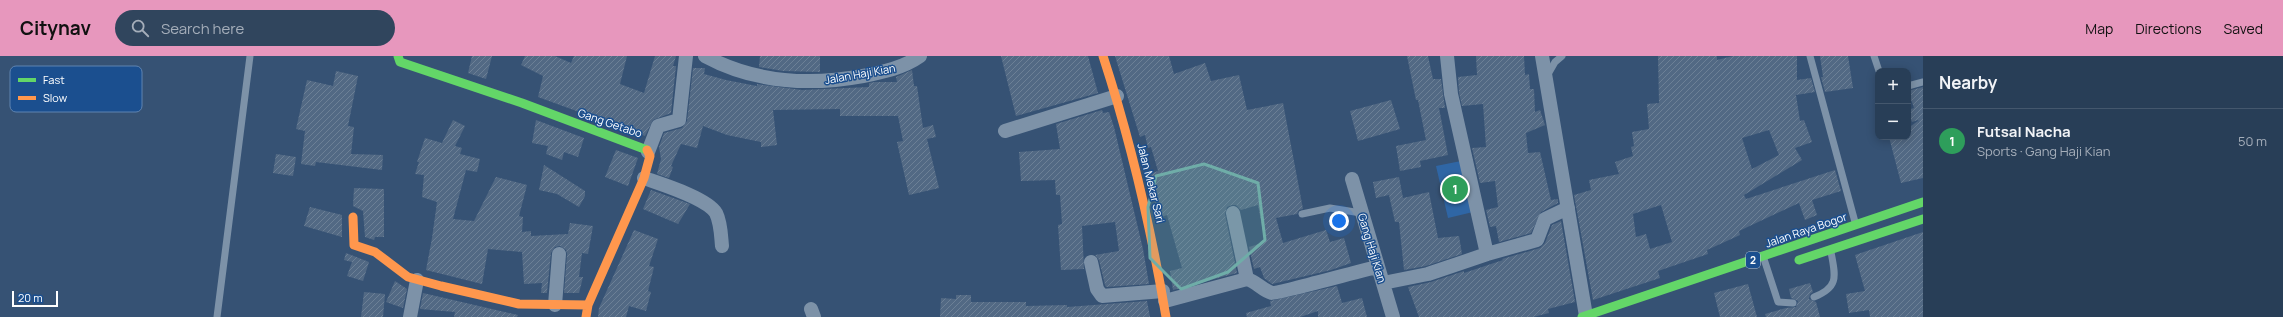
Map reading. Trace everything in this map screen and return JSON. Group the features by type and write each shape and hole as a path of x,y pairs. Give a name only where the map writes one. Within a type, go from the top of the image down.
{"main road":[{"name":"Gang Getabo","path":"398,56 400,62 522,103 647,149 650,156 644,178 588,305 586,317"},
{"name":"Jalan Mekar Sari","path":"1103,56 1117,96 1164,296 1166,317"},
{"name":"Jalan Raya Bogor","path":"1584,316 1618,308 1923,202"},
{"path":"353,217 354,245 375,252 408,277 417,280 443,280 519,304 588,305"},
{"path":"1789,264 1923,219"}],"street":[{"path":"648,152 658,126 679,120 686,56"},
{"name":"Jalan Haji Kian","path":"705,56 725,66 755,76 788,82 816,82 875,74 902,66 920,56"},
{"path":"1447,56 1452,94 1487,254"},
{"path":"1542,56 1568,208 1584,316"},
{"path":"1005,131 1117,96"},
{"path":"644,178 705,202 715,212 720,228 722,246"},
{"name":"Gang Haji Kian","path":"1352,179 1393,317"},
{"path":"1383,283 1428,274 1487,254 1537,240 1545,219 1568,208"},
{"path":"1234,213 1247,279"},
{"path":"555,305 559,254"},
{"path":"1091,262 1097,289 1102,296 1164,296 1247,279 1270,292 1280,293 1309,283 1377,267"},
{"path":"410,317 417,280"}],"lane":[{"path":"217,317 250,56"},
{"path":"1546,78 1555,62 1562,56"},
{"path":"1810,56 1856,225"},
{"path":"1874,56 1878,68"},
{"path":"1911,85 1923,82"},
{"path":"1302,214 1330,208 1361,213"},
{"path":"1814,297 1824,293 1833,283 1835,276 1827,235"},
{"path":"1763,257 1778,302 1793,303"}],"highlighted area":[{"path":"1204,164 1258,183 1265,240 1228,272 1181,289 1150,258 1148,207 1156,176"}],"shaded area":[{"path":"1461,161 1473,212 1448,218 1436,166"}],"building":[{"path":"472,56 492,56 486,79 468,73"},
{"path":"525,56 555,56 571,63 574,56 627,56 620,84 644,93 655,56 676,56 673,66 676,66 671,113 653,120 645,136 538,97 543,76 521,65"},
{"path":"760,56 820,56 820,72 783,71 759,67"},
{"path":"1001,56 1088,56 1098,93 1016,116"},
{"path":"1115,56 1169,56 1174,74 1205,63 1211,81 1239,75 1247,110 1283,103 1303,209 1299,210 1297,214 1276,218 1283,243 1326,230 1330,242 1344,238 1351,263 1331,270 1272,284 1264,278 1260,267 1254,269 1249,247 1265,242 1258,205 1241,210 1236,205 1232,205 1227,207 1225,214 1237,273 1173,290 1170,271 1182,268 1167,215 1159,218 1149,174 1158,171 1151,147 1148,148 1145,135 1140,137"},
{"path":"1407,56 1428,56 1433,79 1441,79 1445,108 1439,108 1448,155 1420,161 1421,167 1400,171 1396,146 1426,140"},
{"path":"1476,56 1524,56 1525,75 1529,74 1530,89 1534,89 1535,112 1540,110 1545,125 1526,133 1528,153 1540,152 1551,200 1558,199 1558,203 1541,212 1531,233 1499,242 1496,226 1490,227 1486,210 1498,207 1495,181 1480,183 1472,148 1486,147 1483,104 1462,106 1459,93 1458,77 1477,75"},
{"path":"1658,56 1717,56 1717,60 1733,56 1797,56 1797,80 1811,78 1815,92 1796,95 1800,121 1804,120 1812,142 1795,148 1802,160 1744,195 1746,199 1835,170 1841,191 1812,200 1817,215 1805,220 1799,203 1739,231 1740,235 1707,250 1708,254 1658,271 1660,278 1593,300 1574,195 1591,190 1589,180 1619,174 1615,162 1633,156 1631,147 1634,146 1632,132 1649,129 1647,104 1659,103","holes":["1769,130 1779,155 1752,169 1742,138","1661,205 1672,242 1650,249 1646,234 1636,237 1633,214"]},
{"path":"1820,56 1848,56 1853,88 1825,92 1821,77 1823,77"},
{"path":"693,68 705,68 704,74 726,80 757,86 757,84 802,90 869,87 869,83 897,82 896,77 912,70 914,86 917,86 923,128 933,125 936,137 927,139 939,188 909,195 897,142 903,141 898,116 840,116 840,109 773,110 777,145 761,147 761,142 727,135 703,126 697,148 681,144 671,166 673,167 669,178 657,174 661,159 659,147 664,133 682,128 687,121"},
{"path":"336,71 358,76 348,126 354,127 351,154 383,155 382,170 316,162 315,166 301,164 305,131 296,129 307,80 333,86"},
{"path":"1923,87 1923,178 1901,183 1890,140 1911,140 1911,126 1918,121 1919,123 1918,120 1912,122 1911,120 1911,109 1914,108 1911,100 1911,90"},
{"path":"1391,100 1400,129 1358,141 1350,111"},
{"path":"1102,110 1103,113 1109,112 1114,127 1143,249 1149,284 1106,287 1099,260 1095,255 1119,251 1115,222 1082,226 1084,269 1061,270 1058,225 1062,224 1060,195 1056,195 1055,180 1021,181 1019,152 1060,149 1056,124"},
{"path":"453,120 465,126 455,146 462,148 460,154 480,159 477,172 466,170 453,219 474,221 496,177 527,185 519,216 523,217 522,232 531,231 531,236 568,234 570,223 593,226 588,254 582,253 579,277 583,277 579,293 564,293 567,254 566,250 560,246 555,247 551,253 547,293 541,293 542,283 524,284 522,252 488,249 482,284 426,270 437,202 422,197 424,175 415,174 419,162 417,162 425,138 442,143"},
{"path":"536,120 584,138 578,157 564,152 562,160 546,154 548,146 532,143"},
{"path":"616,150 638,158 628,186 605,177"},
{"path":"276,154 296,157 293,176 273,173"},
{"path":"544,165 585,191 585,196 579,207 557,194 539,190"},
{"path":"1399,177 1403,198 1429,192 1438,238 1459,236 1462,254 1426,266 1404,270 1399,222 1395,222 1389,195 1376,198 1373,182"},
{"path":"354,188 384,189 384,237 375,237 374,240 365,237 363,211 353,206"},
{"path":"651,190 690,204 678,224 643,209"},
{"path":"310,207 342,215 342,237 304,226"},
{"path":"1561,221 1575,302 1548,309 1549,313 1533,317 1419,317 1408,287 1431,282 1464,271 1464,273 1503,260 1502,259 1540,248 1545,243 1552,225"},
{"path":"634,230 658,239 649,266 654,267 648,291 651,292 646,311 629,306 626,317 598,317 599,308"},
{"path":"1923,232 1923,317 1870,317 1869,310 1849,313 1846,294 1865,291 1855,255"},
{"path":"346,253 369,262 363,281 347,276 352,262 344,260"},
{"path":"395,281 407,289 403,308 386,302"},
{"path":"1810,283 1813,292 1810,294 1809,299 1816,302 1820,317 1766,317 1765,314 1786,308 1796,307 1798,301 1791,298 1789,289"},
{"path":"1748,284 1757,317 1720,317 1714,293"},
{"path":"1337,286 1342,303 1362,298 1367,317 1318,317 1318,311 1300,317 1247,317 1246,313 1271,306 1270,301"},
{"path":"364,292 385,294 383,317 361,317"},
{"path":"423,293 518,315 517,317 454,317 455,312 420,309"},
{"path":"956,295 971,295 971,302 1026,302 1026,306 1067,305 1067,307 1147,301 1150,317 940,317 941,298 956,299"}],"traffic: fast":[{"path":"398,56 400,62 522,103 647,150"},
{"path":"1582,317 1923,202"},
{"path":"1799,260 1923,219"}],"traffic: slow":[{"path":"1103,56 1123,121 1139,185 1154,251 1166,317"},
{"path":"586,317 588,305 644,178 650,156 647,150"},
{"path":"353,217 354,245 375,252 408,277 519,304 588,305"}],"place":[{"name":"Futsal Nacha","path":"1455,189"}]}
